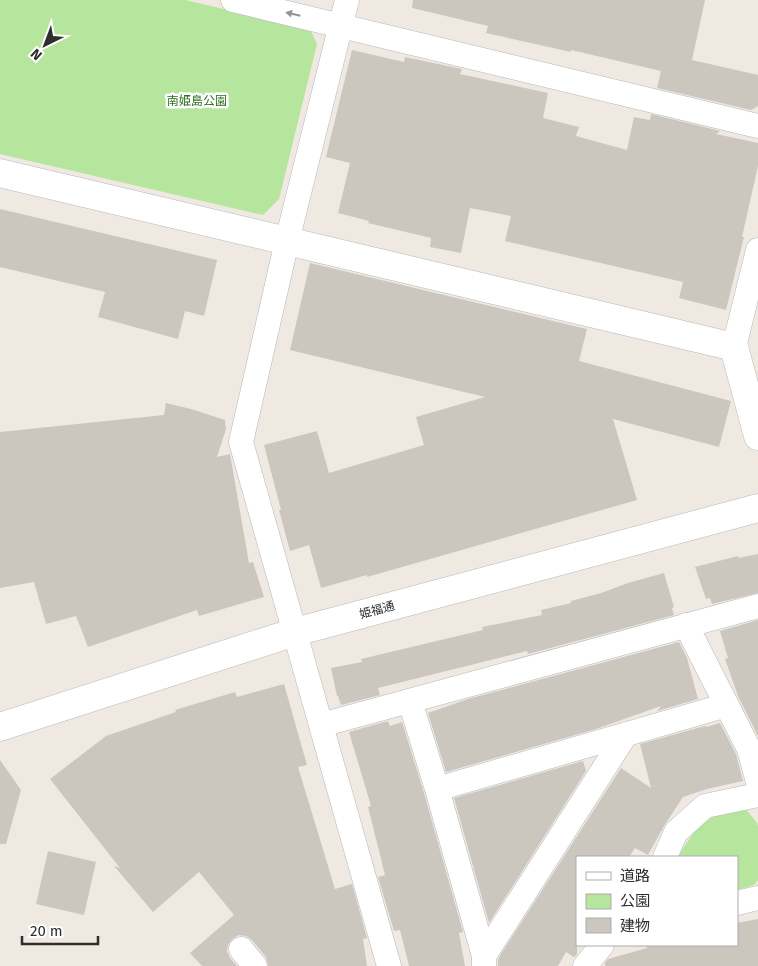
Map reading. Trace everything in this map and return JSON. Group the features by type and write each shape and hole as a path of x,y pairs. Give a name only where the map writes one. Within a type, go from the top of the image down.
{"street":[{"path":"233,0 758,126"},
{"path":"347,0 287,241 241,442 389,966"},
{"path":"0,173 734,347"},
{"path":"758,250 734,347 758,436"},
{"name":"姫福通","path":"0,727 295,632 758,508"},
{"path":"321,725 758,606"},
{"path":"686,626 749,749 758,782"},
{"path":"410,701 437,789 484,961"},
{"path":"437,789 727,705"},
{"path":"484,961 626,734"},
{"path":"664,856 676,832 705,806 758,795"},
{"path":"738,903 758,898"},
{"path":"585,966 601,946"}],"green space":[{"name":"南姫島公園","path":"0,0 185,0 310,29 317,44 279,199 263,215 0,154"},
{"path":"745,808 757,823 758,880 754,885 738,890 738,856 678,856 699,825 713,817"}],"building":[{"path":"413,0 705,0 692,60 758,75 758,106 751,110 657,88 661,71 486,33 488,26 412,8"},
{"path":"352,50 404,62 405,57 462,69 460,74 548,93 543,118 579,127 576,136 627,150 634,117 650,120 651,114 720,131 716,134 758,143 758,166 742,237 744,237 726,310 679,298 683,282 505,241 511,216 470,208 461,253 430,247 431,238 368,223 369,221 338,213 350,163 326,157"},
{"path":"0,209 217,260 204,316 185,311 178,339 98,317 105,292 0,267"},
{"path":"310,263 587,329 579,361 731,401 719,447 613,419 637,500 367,577 367,575 321,588 309,545 290,551 264,445 317,431 329,473 424,445 416,417 485,397 290,350"},
{"path":"166,403 225,420 226,429 217,457 230,454 249,563 253,562 264,597 199,616 197,610 88,647 76,616 46,624 34,582 0,588 0,432 164,415"},
{"path":"758,554 758,593 712,604 710,598 706,599 695,567 738,556 739,558"},
{"path":"664,573 674,607 672,608 674,615 528,654 527,651 378,688 380,695 341,705 337,696 331,668 362,662 361,659 483,630 482,627 542,615 541,610 571,603 571,601"},
{"path":"758,620 758,736 738,696 725,659 728,658 720,631"},
{"path":"679,642 687,658 698,699 657,711 661,706 596,729 446,772 428,713 468,699"},
{"path":"284,684 307,765 298,767 335,889 352,884 367,938 363,939 367,966 268,966 266,957 252,940 246,936 239,935 232,939 227,951 237,966 202,966 190,953 234,915 199,872 153,912 114,866 120,868 50,779 106,736 176,712 175,710 235,692 237,697"},
{"path":"388,721 390,726 402,722 463,932 459,933 465,966 409,966 400,930 394,931 378,877 385,875 368,807 371,806 349,732"},
{"path":"720,723 736,754 743,781 707,789 683,797 648,855 635,848 630,856 576,856 577,954 574,957 566,952 558,966 498,966 501,954 621,768 651,788 640,744"},
{"path":"0,760 21,790 6,844 0,844"},
{"path":"583,761 586,771 489,923 454,798"},
{"path":"48,851 96,862 84,915 36,904"},
{"path":"758,919 758,966 605,966 608,959 647,948 646,946 738,946 738,923"}]}
